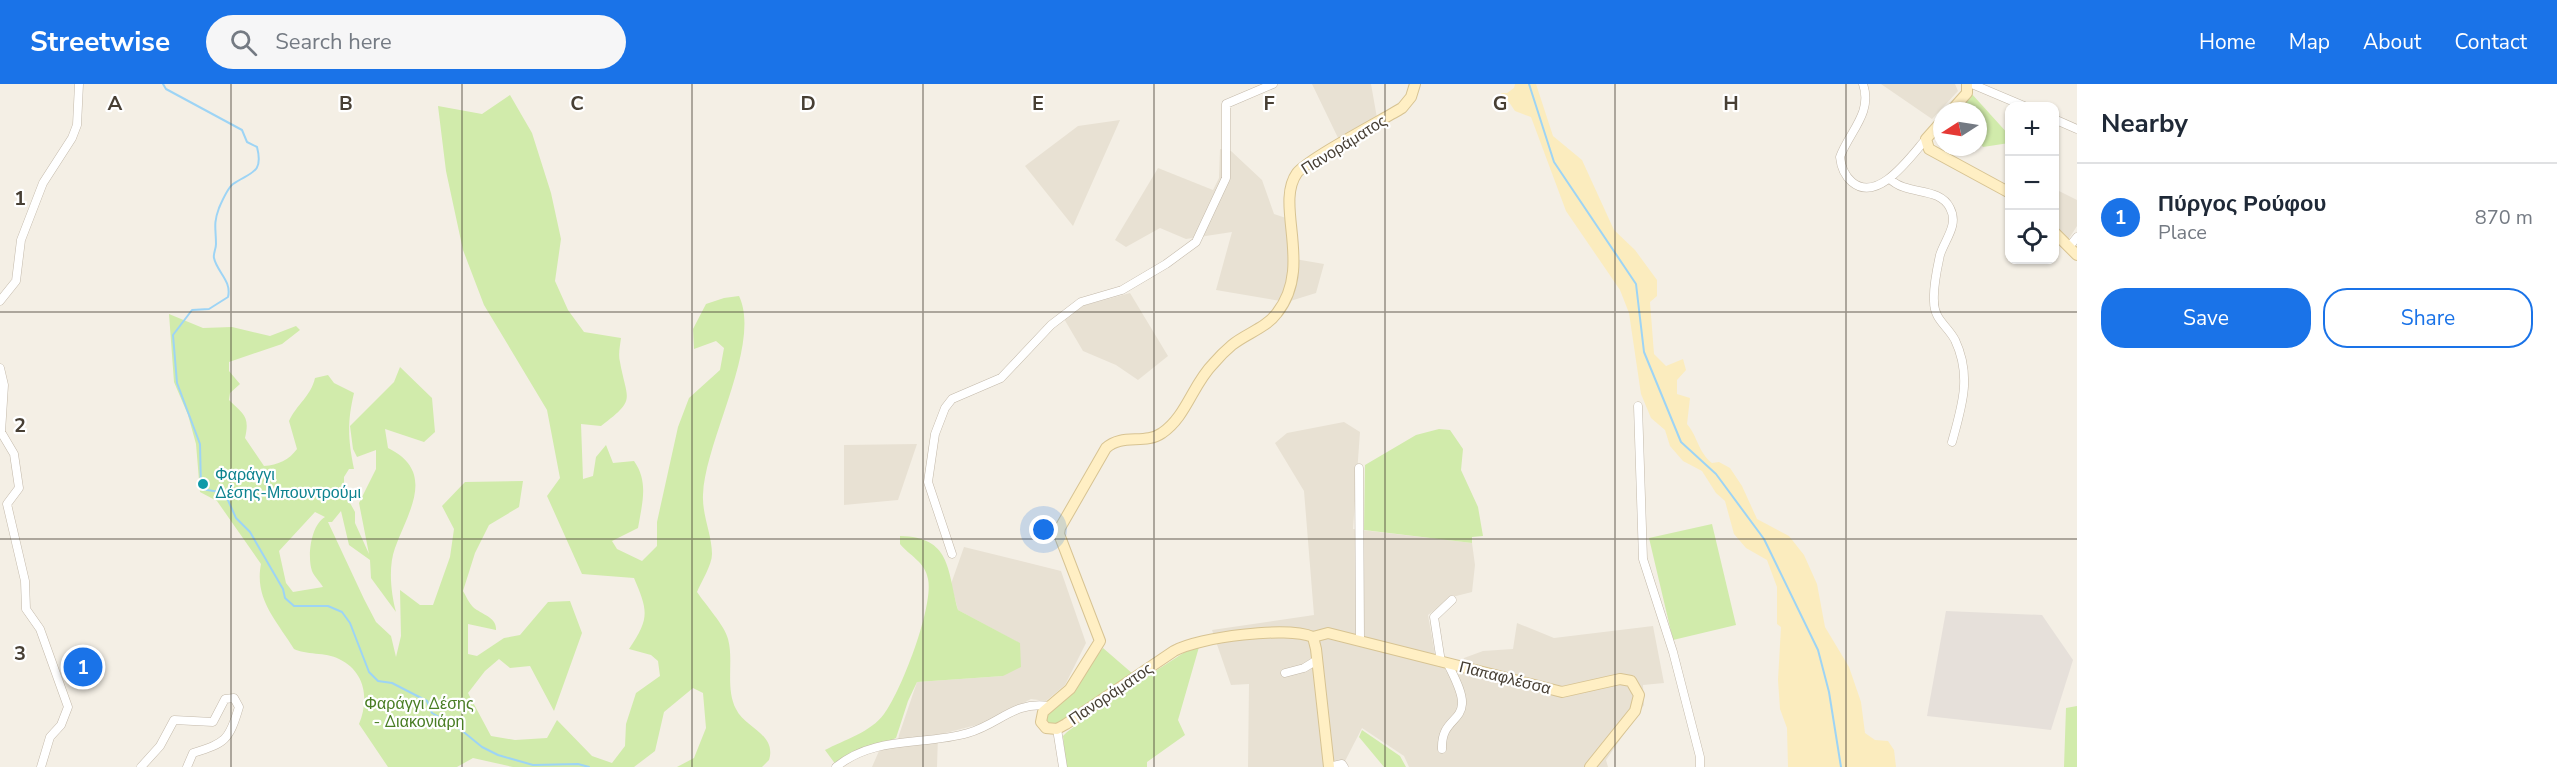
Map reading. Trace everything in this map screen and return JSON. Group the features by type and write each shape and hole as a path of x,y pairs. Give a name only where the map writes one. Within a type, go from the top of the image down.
{"main road":[{"name":"Πανοράματος","path":"1313,637 1303,634 1241,635 1191,642 1057,729 1046,728 1041,722 1043,712 1070,688 1100,641 1059,534 1060,528 1106,448 1116,441 1150,438 1163,433 1180,415 1210,366 1233,344 1276,315 1287,298 1293,278 1290,194 1295,177 1305,166 1402,108 1412,97 1415,84"},
{"path":"1960,102 1968,93 1970,84"},
{"path":"1933,131 1926,139 1929,149 1935,155 2005,190"},
{"path":"2059,236 2073,251"},
{"name":"Παπαφλέσσα","path":"1313,637 1328,633 1562,692 1620,680 1634,683 1639,695 1635,711 1590,767"},
{"path":"1313,637 1329,767"}],"street":[{"path":"0,301 16,281 21,240 43,183 72,138 77,125 79,84"},
{"path":"952,554 928,482 935,434 945,408 952,399 1001,378 1051,325 1081,302 1122,290 1166,264 1196,242 1226,178 1226,104 1273,84"},
{"path":"1863,84 1866,100 1864,111 1841,153 1841,162 1848,178 1858,186 1869,188 1890,179 1926,139"},
{"path":"1970,84 2014,102"},
{"path":"2059,121 2077,129"},
{"path":"1890,179 1900,188 1938,196 1947,203 1953,218 1952,228 1941,254 1934,300 1937,319 1956,342 1966,387 1952,442"},
{"path":"2073,251 2077,237"},
{"path":"0,368 4,385 2,432 14,454 20,488 7,504 25,581 26,609 40,629 68,707 61,724 50,736 41,767"},
{"path":"1638,406 1643,559 1673,652 1700,757 1700,767"},
{"path":"1359,468 1360,641"},
{"path":"1442,749 1443,732 1459,713 1463,701 1445,663 1434,617 1452,600"},
{"path":"1285,673 1304,668 1317,660"},
{"path":"141,767 160,746 174,720 213,722 225,699 234,698 238,707 233,727 221,744 193,753 188,767"},
{"path":"837,767 879,746 968,733 1025,705 1049,706"},
{"path":"1057,729 1063,767"},
{"path":"1329,767 1342,764 1344,767"}],"shaded area":[{"path":"1312,84 1371,84 1377,118 1340,142"},
{"path":"1881,84 1955,84 1958,91 1948,102 1933,102 1932,119"},
{"path":"1120,120 1073,226 1025,166 1078,126"},
{"path":"1220,149 1231,151 1262,180 1274,214 1286,218 1289,258 1324,264 1316,293 1287,302 1216,290 1232,232 1186,239 1160,228 1126,247 1115,240 1158,168 1213,190 1219,178"},
{"path":"2059,191 2077,200 2077,226 2068,240 2059,230"},
{"path":"1130,293 1168,356 1138,380 1116,365 1083,351 1060,312"},
{"path":"1344,422 1360,432 1353,529 1472,543 1475,565 1472,592 1452,597 1428,615 1437,666 1459,671 1464,658 1483,651 1513,649 1517,623 1554,638 1653,626 1664,683 1643,685 1644,705 1606,760 1608,767 1409,767 1404,756 1362,728 1342,767 1248,767 1249,684 1231,685 1212,630 1314,615 1304,491 1275,443 1287,433"},
{"path":"917,444 898,500 844,505 844,445"},
{"path":"964,547 1061,571 1086,643 1065,685 1046,701 1031,699 984,723 938,735 937,767 872,767 879,751 897,746 917,682 1003,676 1019,643 958,610 951,584"},
{"path":"1946,611 2042,615 2073,660 2051,730 1927,716"}],"green space":[{"path":"1971,93 1979,102 1962,102"},
{"name":"Φαράγγι Δέσης - Διακονιάρη","path":"510,95 532,133 551,193 561,239 555,281 568,310 584,332 621,338 619,359 627,398 620,410 601,426 581,424 583,479 593,476 596,457 606,445 613,463 634,461 642,477 643,485 638,528 612,541 617,549 642,561 657,546 657,522 678,427 689,398 720,370 724,348 716,341 694,349 693,329 706,304 739,296 744,316 743,340 738,366 706,473 703,502 712,558 697,592 719,622 728,639 731,692 736,709 768,744 769,760 762,767 677,767 694,758 706,728 703,693 693,688 664,712 655,751 634,767 513,767 473,758 457,767 388,767 359,724 364,696 363,687 355,671 334,657 294,649 264,599 260,577 261,564 217,501 200,492 196,444 188,415 174,382 169,314 203,328 232,327 270,336 296,326 300,330 282,344 229,362 229,371 240,384 230,393 229,400 244,416 247,425 245,438 264,466 283,461 297,449 289,421 310,390 315,378 328,375 334,383 354,393 349,431 354,469 349,469 344,477 344,492 355,512 355,523 369,554 359,503 376,469 376,450 357,457 353,449 350,426 394,382 400,367 432,398 435,432 424,442 385,429 388,448 403,458 412,469 415,481 415,494 393,555 391,572 396,612 371,578 370,560 349,545 341,511 332,522 328,522 376,622 391,636 396,657 401,636 400,590 420,605 433,605 450,557 454,529 442,506 465,482 523,481 519,507 489,525 475,553 463,591 473,607 494,622 496,630 468,624 468,654 477,656 504,638 520,635 548,602 570,601 582,633 554,711 530,666 510,668 499,659 485,671 468,693 491,736 515,740 547,738 557,720 592,756 612,763 625,746 626,724 636,693 660,676 658,661 651,655 629,649 641,629 645,614 634,578 582,574 547,496 560,478 547,410 484,305 463,250 446,171 438,106 482,114","holes":["315,512 325,517 313,534 310,557 312,571 323,587 293,592 286,583 279,551"]},
{"path":"1987,111 2005,131 2005,144 1987,146"},
{"path":"1439,429 1450,430 1463,449 1461,470 1478,507 1483,536 1472,537 1472,543 1364,530 1365,465 1416,435"},
{"path":"1712,524 1736,625 1673,640 1649,538"},
{"path":"900,536 929,542 938,549 948,569 958,610 1020,643 1021,667 1003,676 917,682 896,738 836,765 825,750 865,731 884,714 907,669 921,628 929,592 928,579 924,568 900,544"},
{"path":"1199,647 1178,720 1185,735 1147,762 1147,767 1066,767 1063,736 1067,732 1112,699 1185,652"},
{"path":"1103,648 1133,674 1062,724 1046,724 1047,713"},
{"path":"2077,706 2077,767 2064,767 2066,708"},
{"path":"1362,730 1400,756 1406,767 1384,767 1359,737"}],"sand":[{"path":"1515,84 1536,84 1553,136 1582,160 1614,230 1635,250 1657,280 1657,296 1650,302 1654,354 1666,366 1683,359 1686,370 1677,380 1677,394 1690,398 1687,424 1707,459 1712,463 1719,462 1730,468 1742,486 1757,519 1789,536 1804,555 1817,584 1825,627 1849,667 1861,702 1865,733 1875,740 1888,741 1894,750 1896,767 1788,767 1787,728 1780,709 1778,680 1781,627 1777,624 1777,587 1767,560 1746,548 1734,534 1725,501 1716,493 1702,471 1683,461 1670,446 1665,430 1651,418 1641,394 1629,313 1620,290 1566,211 1531,117 1515,111 1509,102 1500,102 1501,93 1507,93 1514,88"}],"waterway":[{"path":"163,84 166,89 242,130 247,142 257,147 259,156 259,162 254,171 229,188 216,218 214,258 228,286 228,297 209,309 192,310 173,335 177,383 200,444 201,489 220,492 227,498 236,518 250,532 283,589 285,598 294,606 328,606 342,612 350,623 369,672 378,681 392,683 427,701 432,713 460,729 482,747 498,755 533,765 578,764 589,767"},
{"path":"1529,84 1554,162 1636,284 1644,352 1681,442 1716,474 1764,539 1818,650 1829,692 1841,767"}],"place":[{"name":"Φαράγγι Δέσης-Μπουντρούμι","path":"203,484"},
{"name":"Πύργος Ρούφου","path":"83,667"}]}
